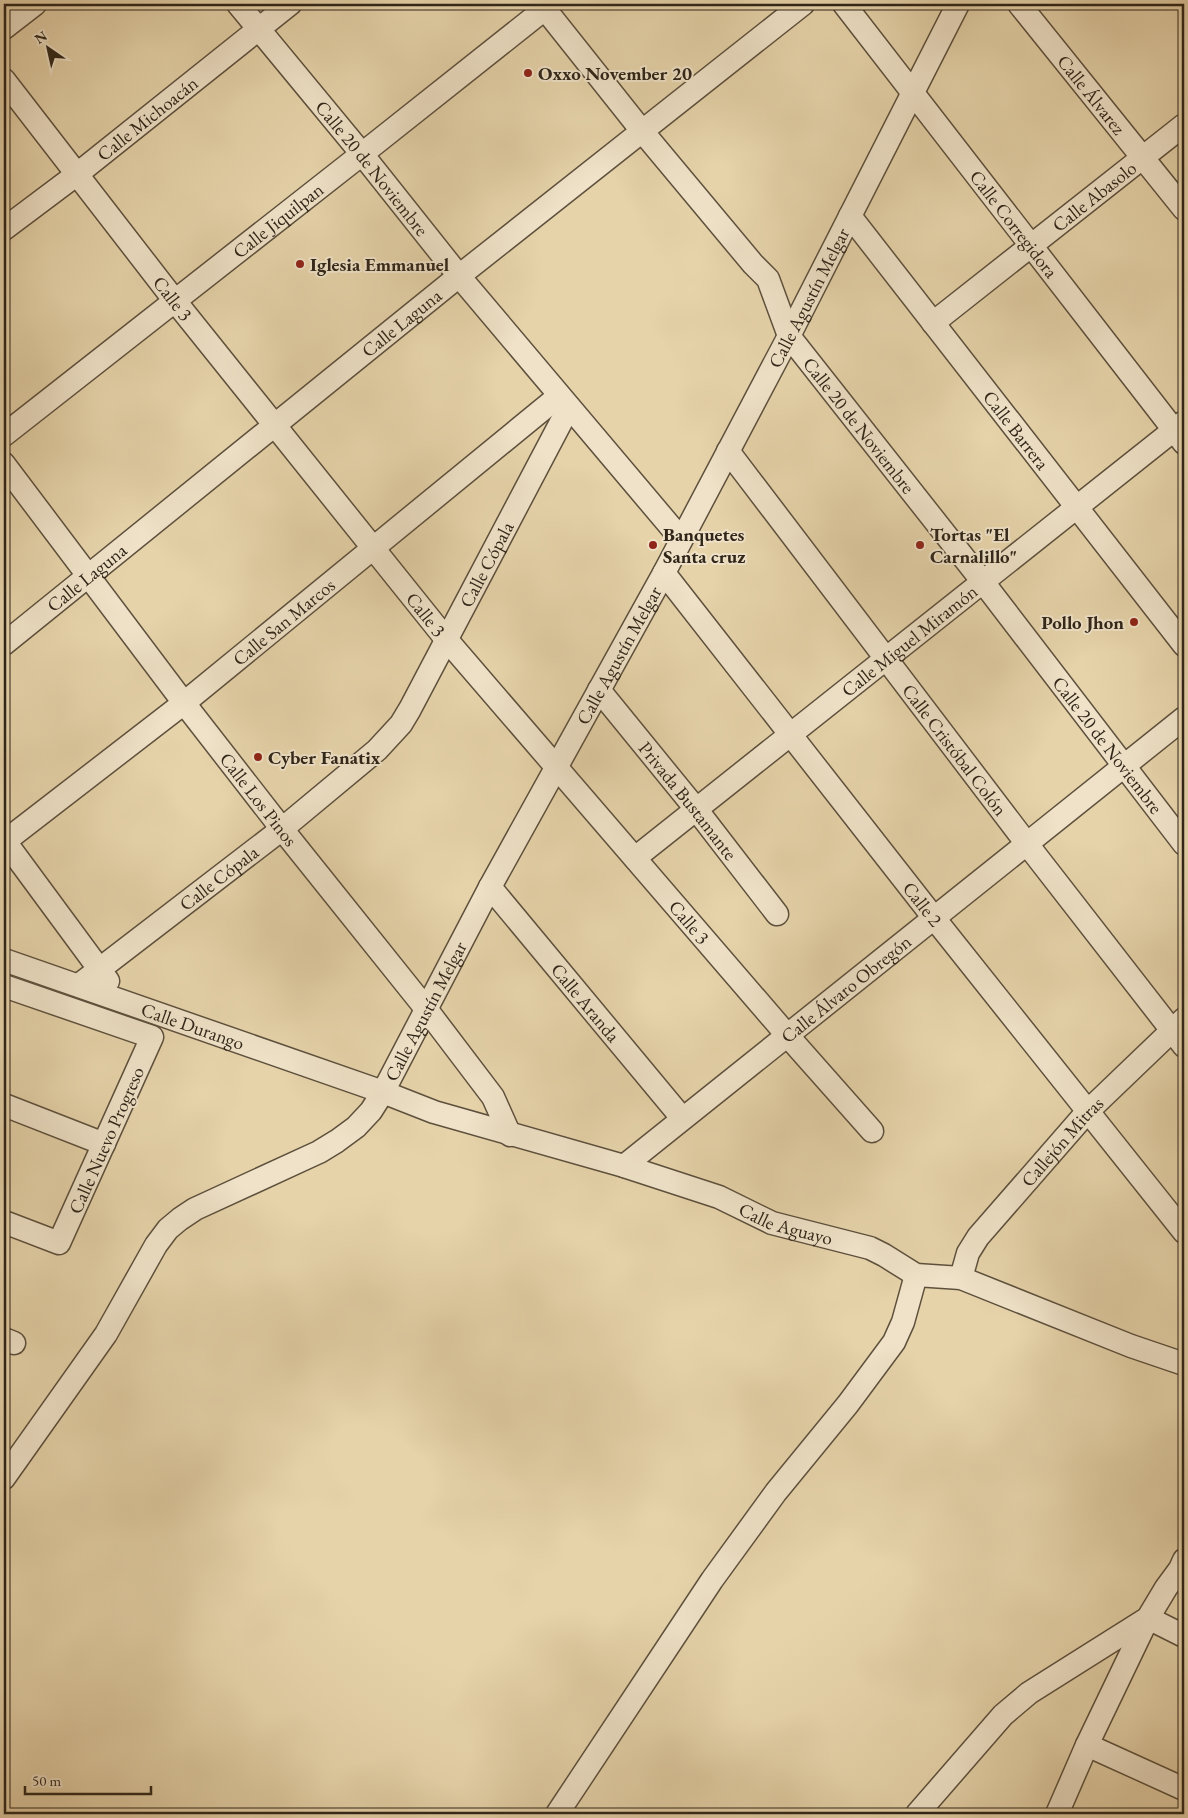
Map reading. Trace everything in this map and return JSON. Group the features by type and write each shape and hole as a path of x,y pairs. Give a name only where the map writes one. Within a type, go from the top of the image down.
{"street":[{"path":"4,28 35,4"},
{"name":"Calle 20 de Noviembre","path":"238,4 362,154 459,276 681,540"},
{"name":"Calle Michoacán","path":"4,229 290,4"},
{"name":"Calle Laguna","path":"4,644 459,276 802,4"},
{"name":"Calle Corregidora","path":"844,4 1031,245 1181,432"},
{"name":"Calle Agustín Melgar","path":"4,1478 106,1334 156,1245 168,1230 180,1218 195,1209 319,1152 337,1141 356,1127 383,1092 490,887 664,573 789,336 958,4"},
{"name":"Calle Álvarez","path":"1019,4 1184,209"},
{"name":"Calle 20 de Noviembre","path":"546,5 642,130 753,264 768,279 789,336 983,582 1184,844"},
{"name":"Calle Jiquilpan","path":"4,436 362,154 546,5"},
{"name":"Calle 3","path":"4,80 175,301 446,639 787,1036 872,1131"},
{"name":"Calle Abasolo","path":"933,323 1184,125"},
{"name":"Calle Barrera","path":"850,216 1184,645"},
{"name":"Calle San Marcos","path":"4,841 184,703 374,548 564,402"},
{"name":"Calle Cópala","path":"79,985 282,829 377,750 391,736 410,709 564,402"},
{"name":"Calle Miguel Miramón","path":"635,858 1077,507 1181,432"},
{"name":"Calle Cristóbal Colón","path":"728,451 1027,844 1180,1032"},
{"name":"Calle Los Pinos","path":"4,464 184,703 427,1010 496,1101 510,1134"},
{"name":"Calle 2","path":"664,573 792,734 934,918 1184,1232"},
{"name":"Privada Bustamante","path":"599,690 696,809 777,914"},
{"name":"Calle Álvaro Obregón","path":"624,1166 1184,718"},
{"path":"4,841 119,999"},
{"name":"Calle Aranda","path":"490,887 682,1118"},
{"name":"Calle Durango","path":"4,960 383,1092"},
{"name":"Calle Nuevo Progreso","path":"4,986 152,1037 59,1243 4,1222"},
{"name":"Callejón Mitras","path":"961,1278 972,1245 1088,1112 1180,1032"},
{"name":"Calle Aguayo","path":"383,1092 434,1112 624,1166 728,1200 772,1223 870,1248 916,1275 961,1278 1131,1346 1184,1364"},
{"path":"4,1104 104,1144"},
{"path":"562,1813 738,1542 848,1404 894,1342 903,1322 916,1275"},
{"path":"1057,1814 1087,1744 1148,1618 1182,1565"},
{"path":"1148,1618 1184,1636"},
{"path":"917,1814 1003,1715 1016,1703 1148,1618"},
{"path":"1087,1744 1184,1789"}],"place":[{"name":"Oxxo November 20","path":"528,73"},
{"name":"Iglesia Emmanuel","path":"300,264"},
{"name":"Banquetes Santa cruz","path":"653,545"},
{"name":"Tortas \"El Carnalillo\"","path":"920,545"},
{"name":"Pollo Jhon","path":"1134,622"},
{"name":"Cyber Fanatix","path":"258,757"}]}
